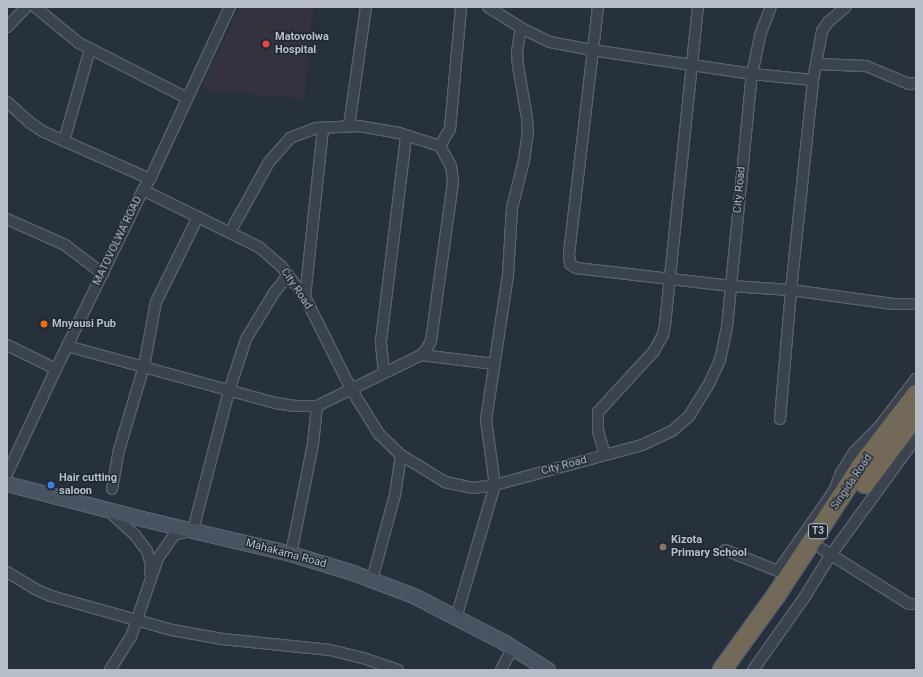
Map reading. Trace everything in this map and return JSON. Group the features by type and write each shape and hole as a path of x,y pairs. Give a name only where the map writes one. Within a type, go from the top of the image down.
{"highway":[{"name":"Singida Road","path":"722,670 784,574 860,467 916,394"},
{"name":"Singida Road","path":"735,670 775,616 826,552 871,474 916,416"}],"street":[{"path":"7,27 26,7"},
{"path":"35,7 79,43 187,98"},
{"name":"MATOVOLWA ROAD","path":"7,474 142,190 150,179 230,7"},
{"path":"349,126 366,7"},
{"path":"440,146 450,129 461,7"},
{"path":"488,7 521,28 550,42 592,50 752,74 813,80"},
{"path":"598,7 569,254 570,264 576,268 670,279 731,286 791,290 893,304 916,304"},
{"path":"605,455 598,431 598,412 660,343 666,325 698,7"},
{"name":"City Road","path":"142,190 259,247 281,266 304,297 351,389 379,434 401,455 445,482 473,488 495,485 642,445 672,431 689,416 708,386 720,360 727,327 752,74 760,35 770,7"},
{"path":"780,418 791,290 813,80 824,27 846,7"},
{"path":"456,618 495,485 486,428 508,274 512,208 524,160 528,133 517,52 521,28"},
{"path":"64,141 90,49"},
{"path":"816,64 866,66 914,85"},
{"path":"7,102 29,122 44,132 150,179"},
{"path":"67,346 276,403 295,406 317,406 421,355 431,341 453,182 451,166 440,146 406,136 360,126 316,128 290,138 269,162 230,232"},
{"path":"304,297 323,128"},
{"path":"384,372 382,341 406,136"},
{"path":"112,489 119,450 144,366 156,302 198,217"},
{"path":"7,219 65,245 102,274"},
{"path":"110,670 132,637 158,558 169,540 174,535 193,530 229,391 246,339 274,294 288,275"},
{"path":"7,345 56,369"},
{"path":"421,355 494,364"},
{"path":"725,550 784,574 834,491 854,452 879,427 916,379"},
{"path":"291,554 313,444 317,406"},
{"path":"753,670 804,598 826,552 916,438"},
{"path":"372,580 395,495 401,455"},
{"name":"Mahakama Road","path":"7,484 291,554 372,580 414,596 512,648 548,670"},
{"path":"108,510 136,535 147,551 151,564 150,579"},
{"path":"826,552 909,604 916,604"},
{"path":"7,572 35,589 51,596 137,621 222,639 330,650 363,658 398,670"},
{"path":"501,670 512,648"}],"shaded area":[{"name":"Matovolwa Hospital","path":"240,7 313,7 304,99 203,90 204,81"}],"place":[{"name":"Matovolwa Hospital","path":"266,44"},
{"name":"Mnyausi Pub","path":"44,324"},
{"name":"Hair cutting saloon","path":"51,485"},
{"name":"Kizota Primary School","path":"663,547"}]}
